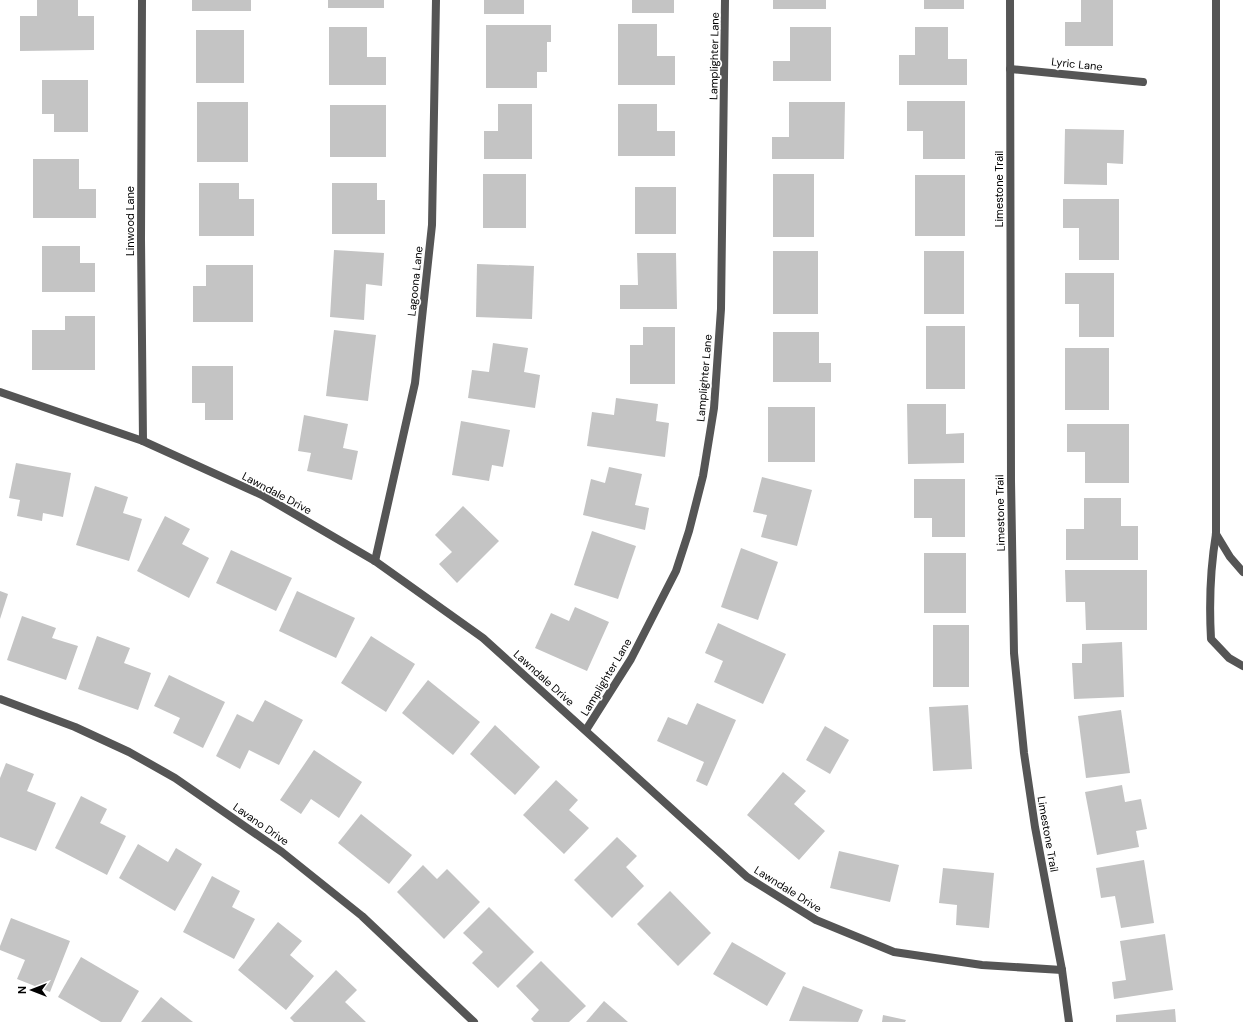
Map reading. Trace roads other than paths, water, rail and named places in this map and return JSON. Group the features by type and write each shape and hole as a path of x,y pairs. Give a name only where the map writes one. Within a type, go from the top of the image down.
{"street":[{"name":"Linwood Lane","path":"142,0 141,246 143,441"},
{"name":"Lagoona Lane","path":"375,561 415,383 432,225 436,0"},
{"name":"Lamplighter Lane","path":"586,730 632,659 676,570 689,531 703,476 714,408 721,309 726,0"},
{"name":"Limestone Trail","path":"1010,0 1011,481 1014,653 1024,753 1035,827 1062,970 1069,1022"},
{"path":"1216,0 1216,534 1210,569 1209,602 1211,639 1229,658 1243,666"},
{"name":"Lyric Lane","path":"1010,69 1143,82"},
{"name":"Lawndale Drive","path":"0,392 143,441 262,495 375,561 483,638 747,877 816,920 894,952 982,965 1062,970"},
{"path":"1216,534 1230,557 1243,572"},
{"name":"Lavano Drive","path":"0,699 75,727 129,752 175,778 282,852 362,916 474,1022"}]}
